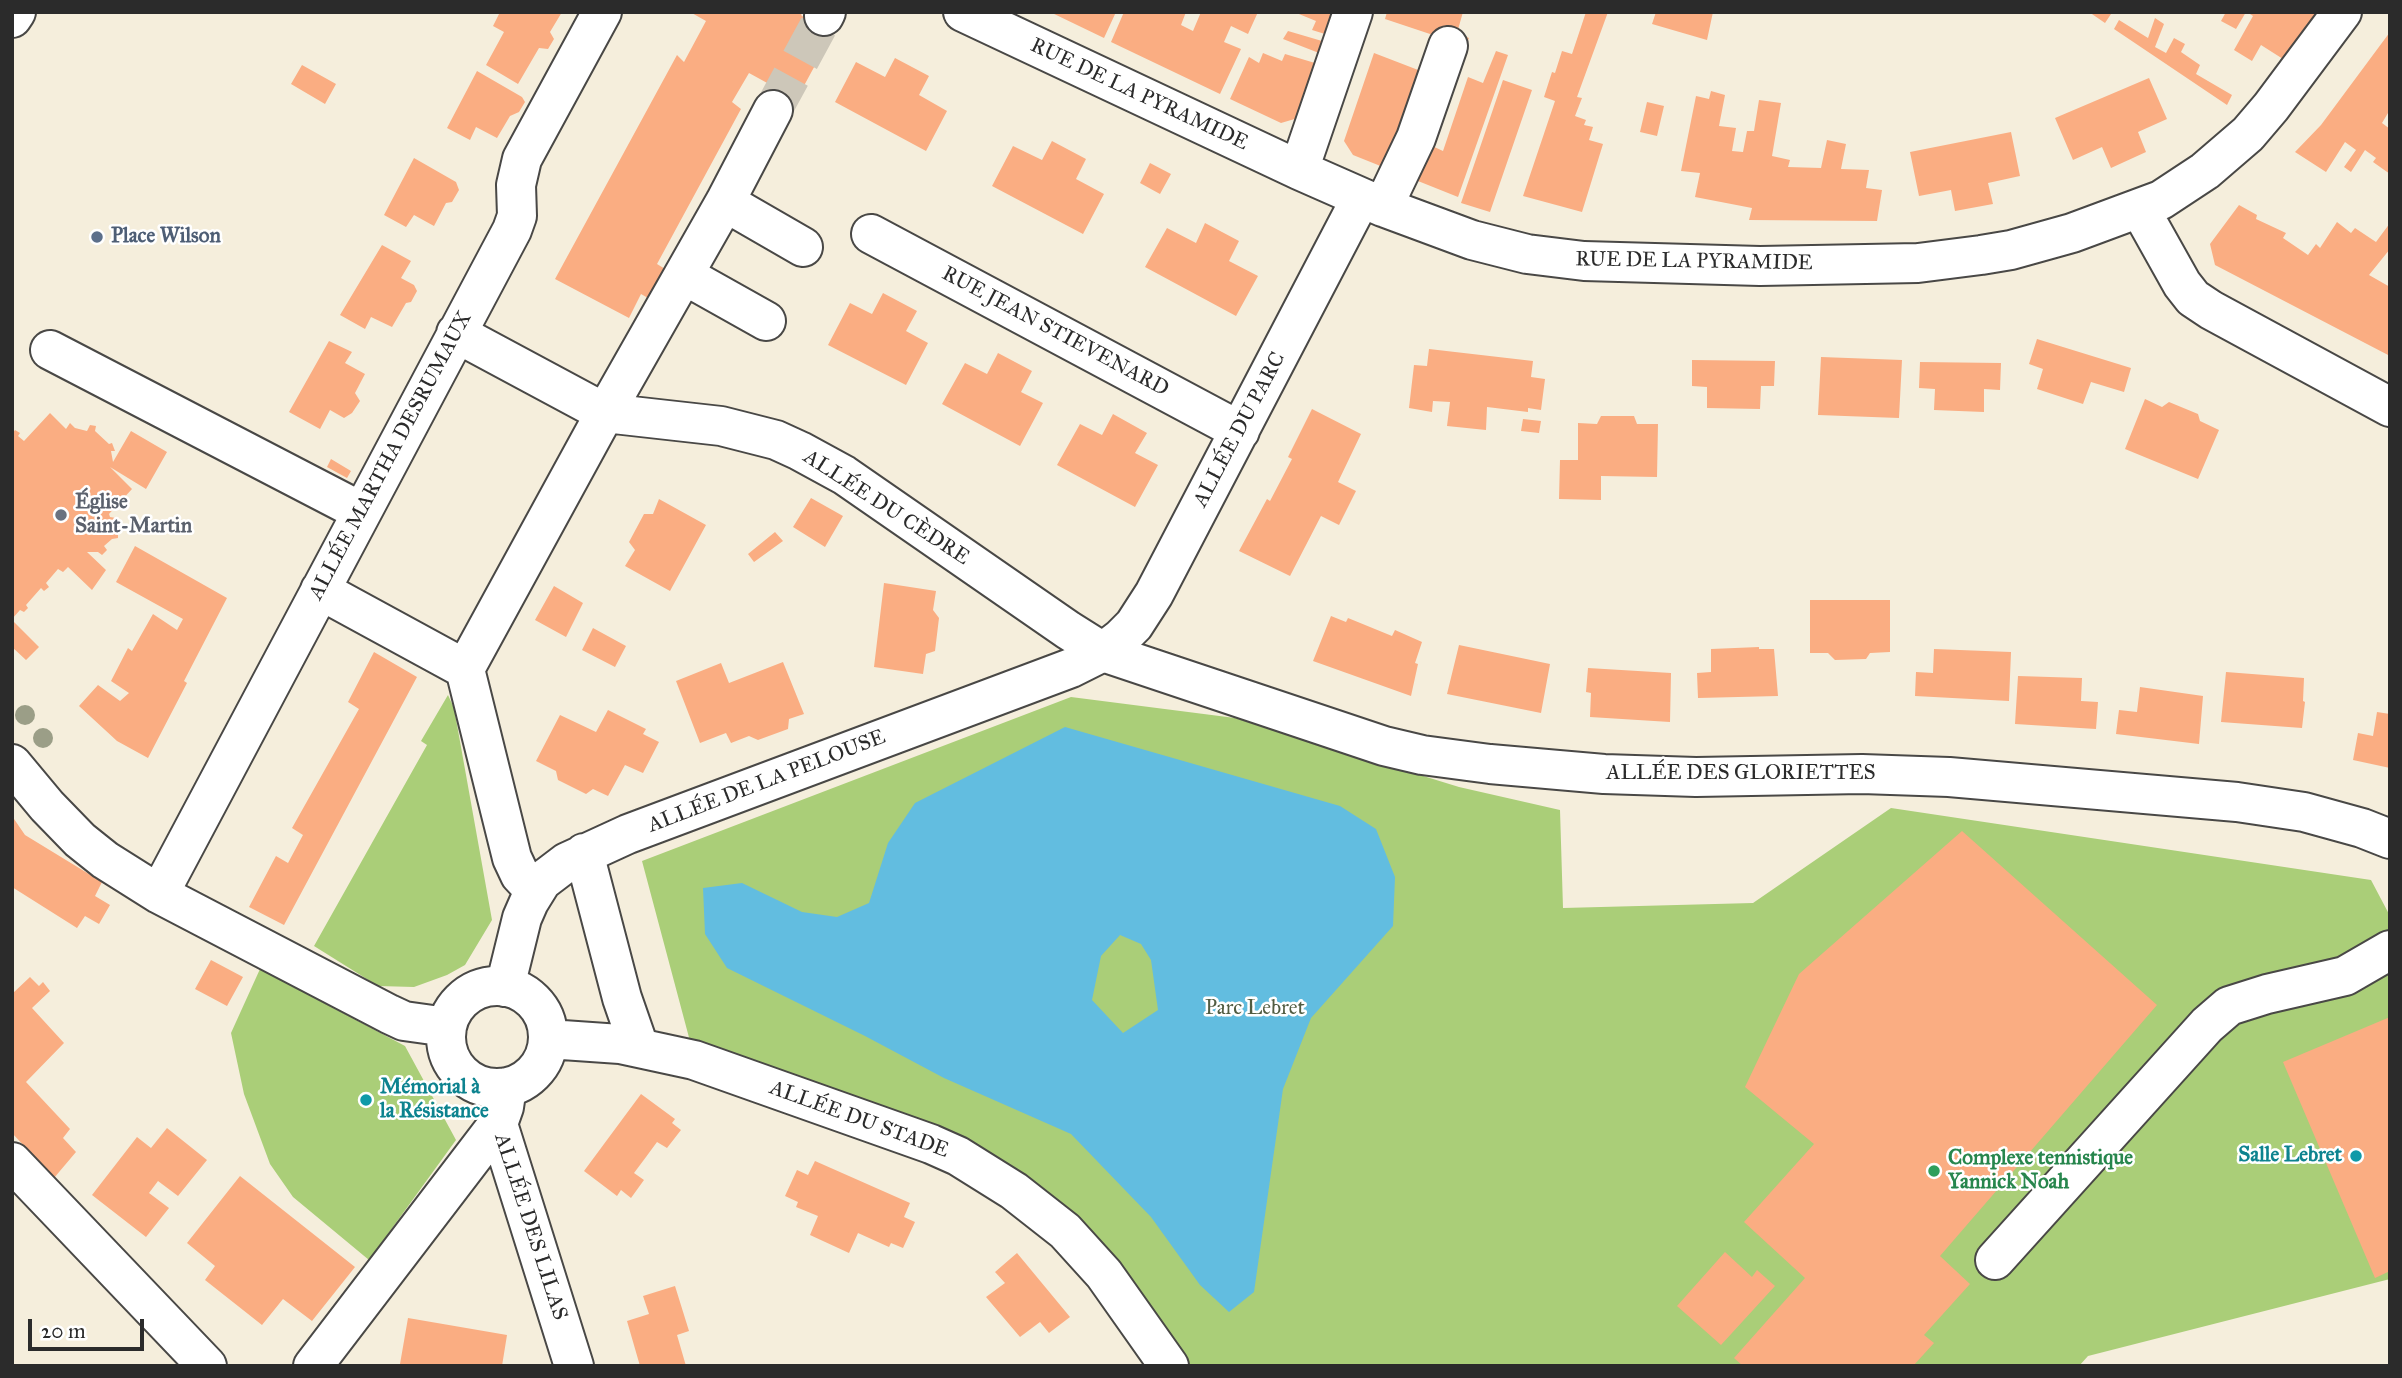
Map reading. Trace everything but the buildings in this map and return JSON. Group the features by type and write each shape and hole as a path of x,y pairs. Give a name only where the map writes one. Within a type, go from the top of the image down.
{"street":[{"path":"12,18 16,12"},
{"name":"ALLÉE MARTHA DESRUMAUX","path":"159,894 512,230 517,216 516,185 522,159 602,12"},
{"name":"RUE DE LA PYRAMIDE","path":"963,12 1299,170 1372,202 1472,240 1527,254 1619,263 1760,266 1918,262 1970,257 2044,242 2140,209 2183,187 2228,153 2271,107 2342,12"},
{"path":"1299,170 1353,12"},
{"name":"ALLÉE DU PARC","path":"1103,652 1128,631 1144,611 1240,430 1372,202 1416,138 1448,46"},
{"path":"535,891 520,875 512,858 465,669 725,202 773,110"},
{"path":"725,202 803,247"},
{"path":"2140,209 2182,284 2193,298 2390,407"},
{"name":"RUE JEAN STIEVENARD","path":"871,234 1240,430"},
{"path":"684,275 766,321"},
{"name":"ALLÉE DU CÈDRE","path":"456,333 606,413 746,431 800,450 844,475 1103,652"},
{"path":"50,350 362,512"},
{"path":"320,590 465,669"},
{"name":"ALLÉE DES GLORIETTES","path":"1103,652 1353,737 1457,760 1638,776 1949,776 2271,807 2332,819 2390,839"},
{"name":"ALLÉE DE LA PELOUSE","path":"505,987 522,918 535,891 552,872 584,853 628,834 1071,668 1103,652"},
{"path":"12,765 80,840 105,860 159,894 404,1021 447,1027"},
{"path":"584,853 622,998 639,1046"},
{"path":"1996,1260 2207,1024 2229,1006 2267,994 2345,976 2390,950"},
{"path":"505,987 520,992 536,1005 547,1024 545,1054 528,1078 507,1087 484,1087 464,1076 454,1064 447,1050 447,1027 453,1012 468,995 482,989 505,987"},
{"name":"ALLÉE DU STADE","path":"548,1039 639,1046 694,1060 958,1156 1014,1191 1065,1231 1104,1274 1170,1366"},
{"name":"ALLÉE DES LILAS","path":"507,1087 505,1107 498,1124 574,1366"},
{"path":"313,1366 498,1124"},
{"path":"12,1162 207,1366"}],"green space":[{"path":"448,695 454,708 492,920 465,965 414,987 378,986 314,946 427,745 421,741"},
{"name":"Parc Lebret","path":"1071,697 1235,718 1459,787 1560,810 1563,908 1753,903 1891,808 2371,880 2390,916 2390,1279 2088,1356 2079,1366 1188,1366 1077,1215 1002,1161 691,1045 642,861"},
{"path":"260,969 405,1046 456,1140 369,1260 293,1197 270,1164 244,1094 231,1033"}],"water":[{"path":"1065,727 1340,806 1376,829 1395,877 1393,926 1311,1018 1283,1089 1254,1292 1229,1312 1200,1285 1151,1217 1071,1134 944,1078 727,968 705,934 703,888 742,883 802,912 837,917 869,903 888,843 915,803","holes":["1120,935 1141,944 1151,960 1158,1010 1123,1033 1092,1000 1101,956"]}],"tunnel":[{"path":"773,110 824,16"}],"place":[{"name":"Place Wilson","path":"97,237"},
{"name":"Église Saint-Martin","path":"61,515"},
{"name":"Mémorial à la Résistance","path":"366,1100"},
{"name":"Salle Lebret","path":"2356,1156"},
{"name":"Complexe tennistique Yannick Noah","path":"1934,1171"}]}
